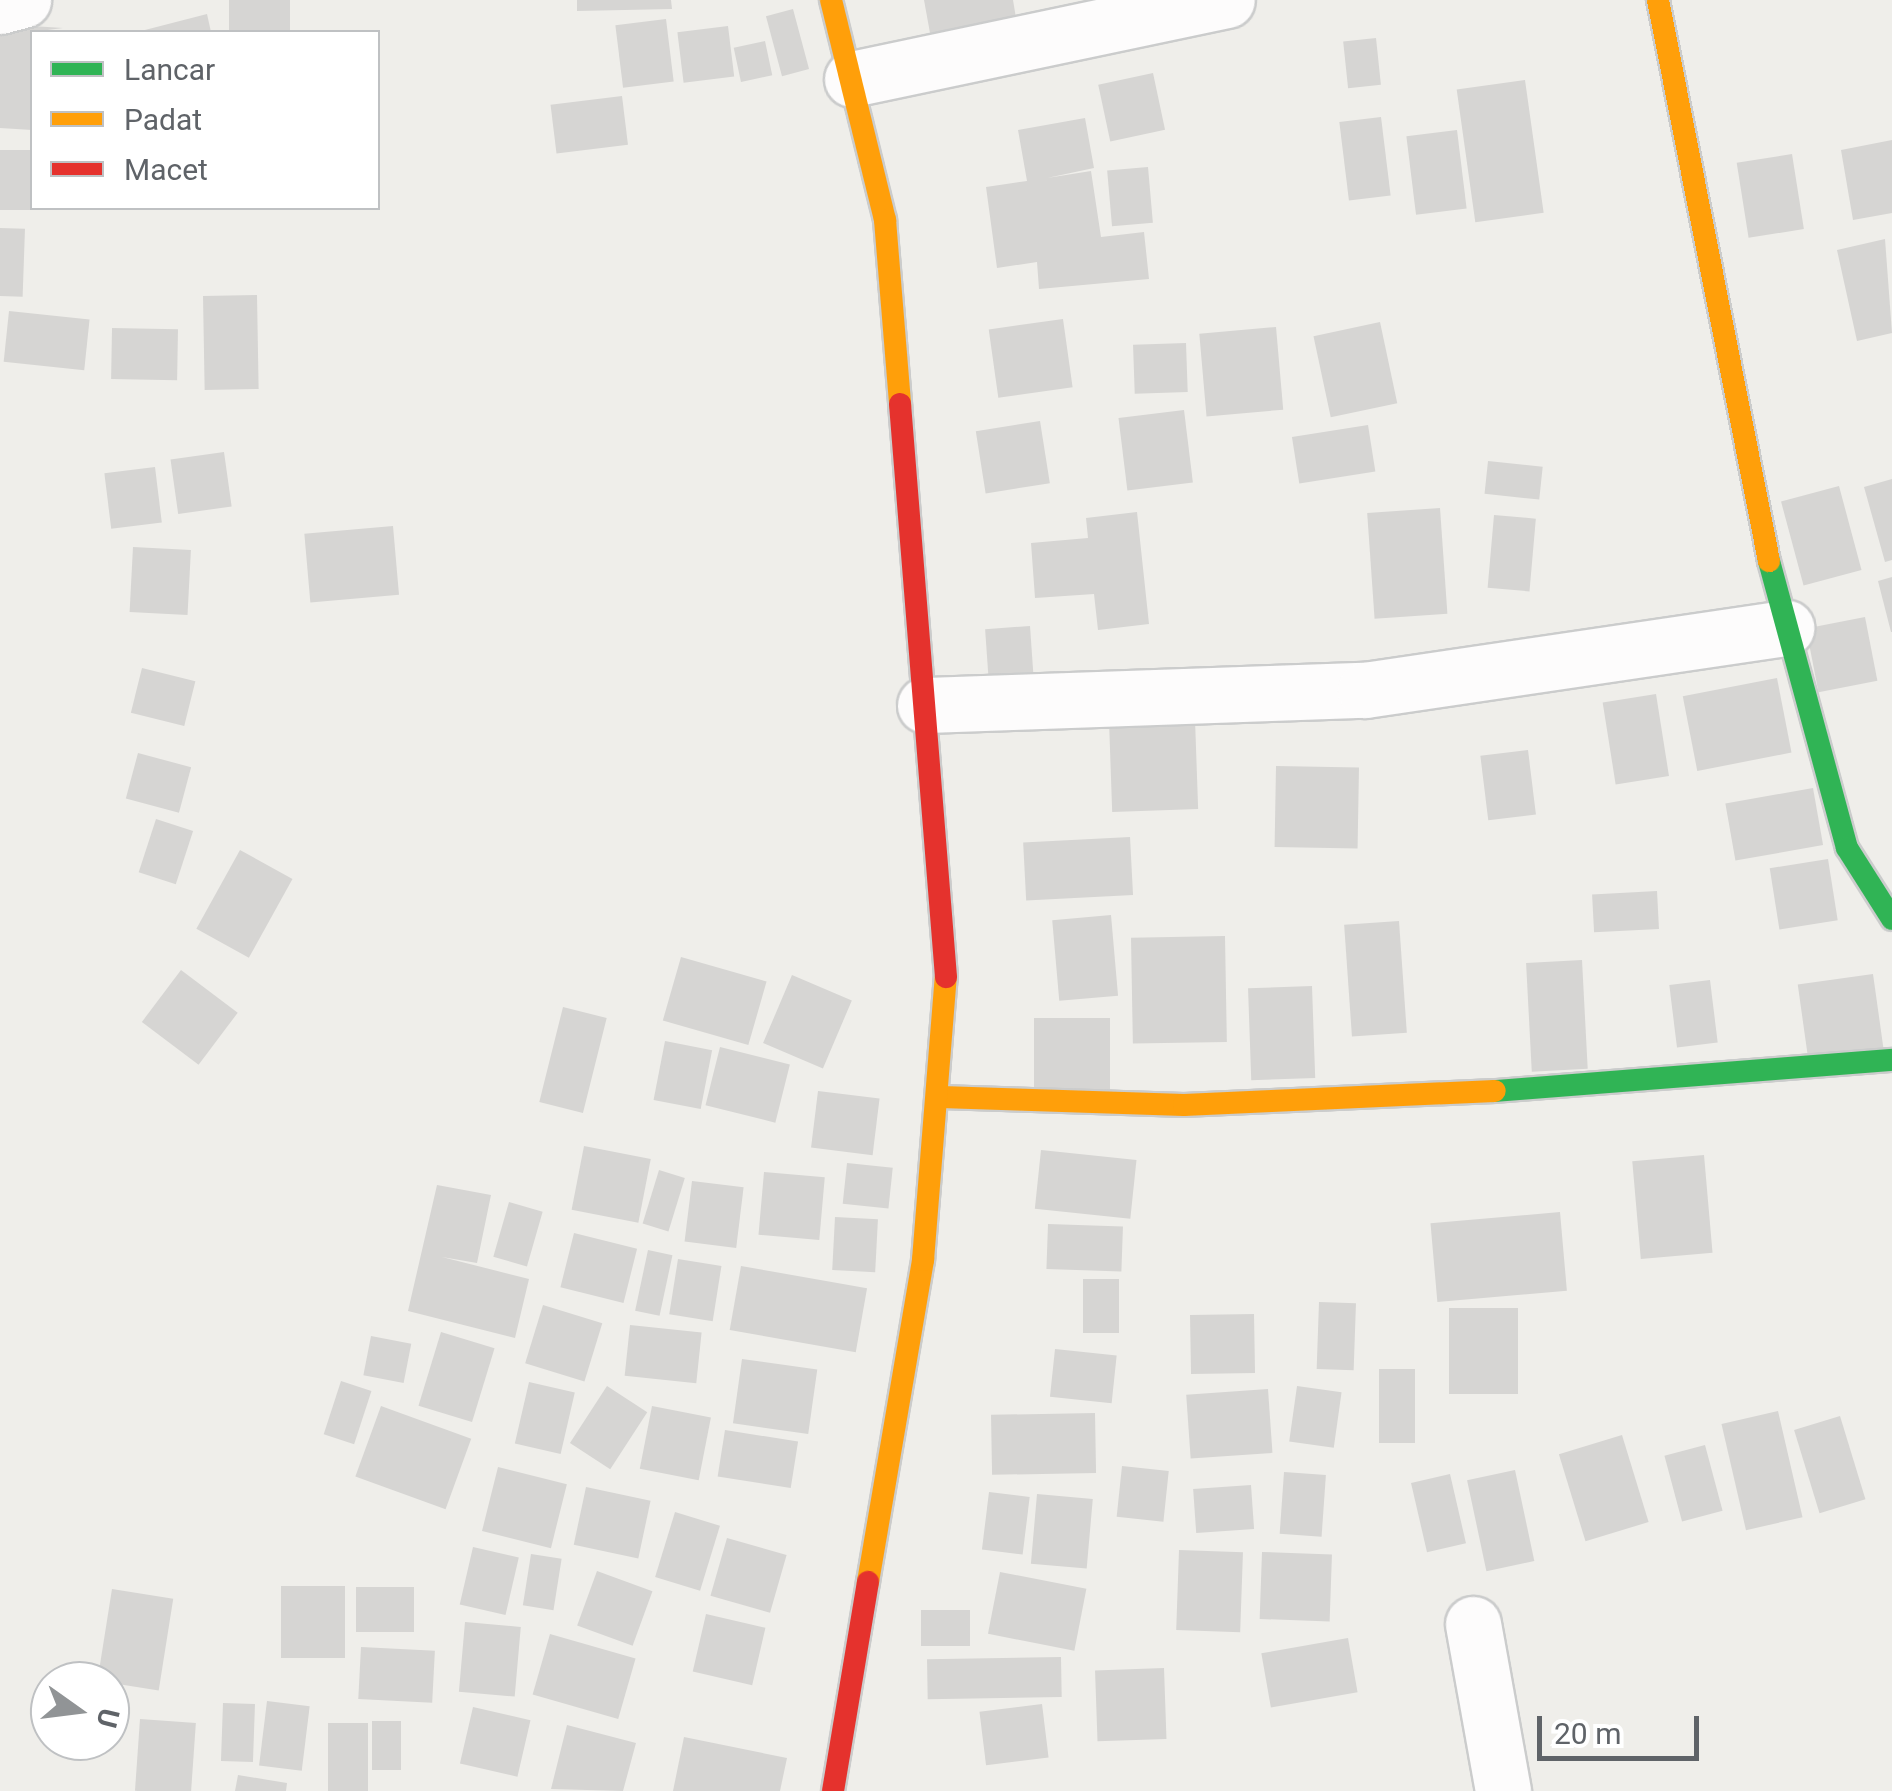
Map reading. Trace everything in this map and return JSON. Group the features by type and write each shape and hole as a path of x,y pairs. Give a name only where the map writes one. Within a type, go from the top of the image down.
{"street":[{"path":"0,6 23,0"},
{"path":"831,0 852,80 892,273 948,967 941,1097 904,1392 833,1791"},
{"path":"852,80 1228,0"},
{"path":"1658,0 1786,628 1847,848 1892,919"},
{"path":"925,704 1365,690 1786,628"},
{"path":"941,1097 1184,1105 1373,1098 1892,1060"},
{"path":"1474,1624 1503,1791"}],"building":[{"path":"229,0 290,0 290,30 229,30"},
{"path":"577,0 671,0 672,9 577,11"},
{"path":"924,0 1013,0 1016,18 930,33"},
{"path":"793,9 809,69 782,76 766,16"},
{"path":"207,14 211,30 145,30"},
{"path":"666,19 674,82 623,88 615,25"},
{"path":"0,24 63,28 30,30 30,130 0,128"},
{"path":"728,26 734,77 684,83 677,32"},
{"path":"1376,38 1381,85 1348,88 1343,41"},
{"path":"765,41 772,75 741,82 734,48"},
{"path":"1153,73 1165,130 1110,141 1098,85"},
{"path":"1525,80 1544,213 1475,222 1457,90"},
{"path":"622,96 628,145 557,153 551,105"},
{"path":"1381,117 1391,195 1349,201 1339,122"},
{"path":"1085,118 1094,168 1047,178 1091,171 1101,237 1144,232 1149,279 1039,289 1037,262 997,268 986,187 1027,181 1018,130"},
{"path":"1457,130 1467,208 1416,215 1406,136"},
{"path":"1892,140 1892,213 1853,220 1841,150"},
{"path":"0,150 30,150 30,210 0,210"},
{"path":"1792,154 1804,229 1749,238 1737,163"},
{"path":"1148,167 1153,223 1112,226 1107,171"},
{"path":"0,228 25,229 23,297 0,296"},
{"path":"1885,239 1892,333 1857,341 1837,250"},
{"path":"257,295 259,389 205,390 203,296"},
{"path":"9,311 90,319 84,370 4,362"},
{"path":"1063,319 1073,387 998,398 989,329"},
{"path":"1380,322 1397,403 1331,417 1313,336"},
{"path":"1276,327 1283,410 1207,416 1199,334"},
{"path":"112,328 178,329 177,380 111,379"},
{"path":"1186,343 1188,392 1135,394 1133,345"},
{"path":"1184,410 1193,482 1127,490 1118,418"},
{"path":"1040,421 1050,483 986,493 976,431"},
{"path":"1368,425 1375,471 1299,483 1292,437"},
{"path":"224,452 232,506 178,514 171,460"},
{"path":"1488,461 1543,467 1539,500 1485,494"},
{"path":"155,467 162,523 111,529 104,473"},
{"path":"1892,479 1892,560 1885,562 1864,487"},
{"path":"1839,486 1862,570 1804,586 1781,502"},
{"path":"1440,508 1447,614 1375,619 1367,513"},
{"path":"1137,512 1149,624 1098,630 1094,594 1035,598 1031,543 1088,538 1086,518"},
{"path":"1494,515 1536,519 1529,591 1488,588"},
{"path":"393,526 399,595 310,602 304,534"},
{"path":"133,547 191,550 188,615 130,612"},
{"path":"1892,577 1892,632 1891,632 1878,581"},
{"path":"1865,617 1877,681 1819,692 1806,628"},
{"path":"1030,626 1033,672 988,675 985,629"},
{"path":"142,668 195,681 184,726 131,713"},
{"path":"1777,678 1792,753 1697,771 1683,696"},
{"path":"1656,694 1669,776 1616,784 1603,702"},
{"path":"1195,719 1198,809 1112,812 1109,722"},
{"path":"1528,750 1536,815 1488,820 1480,756"},
{"path":"138,753 191,767 179,813 126,798"},
{"path":"1276,766 1359,767 1358,848 1275,847"},
{"path":"1813,788 1823,845 1735,861 1725,803"},
{"path":"156,819 193,831 176,884 139,872"},
{"path":"1130,837 1133,895 1026,901 1023,843"},
{"path":"240,850 292,879 249,958 196,929"},
{"path":"1828,859 1838,920 1779,929 1770,868"},
{"path":"1657,891 1659,929 1594,932 1592,894"},
{"path":"1111,915 1118,996 1059,1001 1052,920"},
{"path":"1399,921 1407,1033 1352,1037 1344,925"},
{"path":"1225,936 1227,1042 1133,1044 1131,938"},
{"path":"681,957 767,982 748,1045 663,1020"},
{"path":"1582,960 1588,1069 1532,1072 1526,963"},
{"path":"181,970 238,1013 199,1065 142,1022"},
{"path":"1873,974 1884,1052 1809,1063 1798,985"},
{"path":"792,975 852,1000 823,1069 763,1043"},
{"path":"1710,980 1718,1043 1677,1048 1669,985"},
{"path":"1312,986 1315,1078 1251,1080 1248,988"},
{"path":"563,1007 607,1018 583,1113 539,1102"},
{"path":"1034,1018 1110,1018 1110,1096 1034,1096"},
{"path":"665,1041 712,1050 701,1109 654,1100"},
{"path":"720,1047 790,1064 775,1123 705,1105"},
{"path":"818,1091 880,1099 873,1155 811,1148"},
{"path":"584,1146 651,1159 638,1223 572,1210"},
{"path":"1041,1150 1136,1160 1130,1219 1035,1209"},
{"path":"1704,1155 1713,1253 1641,1259 1632,1161"},
{"path":"847,1163 893,1168 888,1209 843,1204"},
{"path":"659,1170 685,1178 668,1231 643,1224"},
{"path":"764,1172 825,1177 819,1240 759,1235"},
{"path":"692,1181 744,1187 736,1248 685,1242"},
{"path":"437,1185 491,1195 477,1263 442,1257 529,1279 515,1338 408,1311"},
{"path":"509,1202 543,1212 527,1266 493,1257"},
{"path":"1560,1212 1567,1291 1437,1302 1430,1223"},
{"path":"835,1217 878,1219 875,1272 832,1270"},
{"path":"1048,1224 1123,1227 1121,1272 1046,1269"},
{"path":"574,1233 637,1249 624,1303 560,1287"},
{"path":"648,1250 672,1255 660,1316 635,1311"},
{"path":"678,1259 721,1266 713,1321 669,1314"},
{"path":"741,1266 867,1288 856,1352 730,1330"},
{"path":"1083,1279 1119,1279 1119,1333 1083,1333"},
{"path":"1319,1302 1356,1303 1354,1370 1317,1369"},
{"path":"543,1305 602,1323 584,1381 525,1363"},
{"path":"1449,1308 1518,1308 1518,1394 1449,1394"},
{"path":"1254,1314 1255,1373 1191,1374 1190,1315"},
{"path":"630,1325 702,1333 696,1383 625,1376"},
{"path":"441,1332 495,1348 472,1422 418,1406"},
{"path":"371,1336 411,1344 404,1383 363,1375"},
{"path":"1055,1349 1117,1355 1112,1403 1050,1397"},
{"path":"742,1359 817,1370 808,1434 733,1423"},
{"path":"1379,1369 1415,1369 1415,1443 1379,1443"},
{"path":"341,1381 371,1391 354,1444 324,1434"},
{"path":"529,1382 575,1393 561,1454 515,1443"},
{"path":"607,1386 647,1412 610,1469 570,1443"},
{"path":"1297,1386 1342,1392 1334,1448 1289,1441"},
{"path":"1268,1389 1272,1453 1191,1459 1186,1395"},
{"path":"381,1406 471,1439 446,1509 355,1476"},
{"path":"652,1406 711,1417 699,1480 640,1469"},
{"path":"1778,1411 1803,1517 1746,1530 1721,1424"},
{"path":"1095,1413 1096,1473 992,1475 991,1415"},
{"path":"1840,1416 1865,1499 1820,1513 1794,1430"},
{"path":"725,1430 798,1442 791,1488 718,1476"},
{"path":"1622,1435 1649,1522 1585,1541 1559,1454"},
{"path":"1705,1445 1723,1511 1682,1522 1664,1456"},
{"path":"1122,1466 1169,1471 1163,1522 1117,1517"},
{"path":"498,1467 567,1484 551,1548 482,1531"},
{"path":"1515,1470 1534,1561 1486,1571 1467,1480"},
{"path":"1284,1472 1326,1475 1322,1537 1280,1534"},
{"path":"1450,1474 1466,1543 1427,1552 1411,1483"},
{"path":"1251,1485 1254,1529 1196,1533 1193,1489"},
{"path":"586,1487 651,1501 638,1558 574,1545"},
{"path":"989,1492 1030,1497 1023,1555 982,1550"},
{"path":"1037,1494 1093,1499 1087,1569 1031,1564"},
{"path":"675,1512 720,1526 700,1591 655,1577"},
{"path":"727,1538 787,1555 770,1613 710,1596"},
{"path":"473,1547 519,1558 506,1615 460,1604"},
{"path":"1179,1550 1243,1552 1240,1632 1176,1630"},
{"path":"1262,1552 1332,1554 1330,1621 1260,1619"},
{"path":"531,1554 562,1559 553,1610 523,1605"},
{"path":"597,1571 652,1591 633,1646 577,1626"},
{"path":"1000,1572 1086,1589 1074,1651 988,1634"},
{"path":"281,1586 345,1586 345,1658 281,1658"},
{"path":"356,1587 414,1587 414,1632 356,1632"},
{"path":"112,1589 173,1599 159,1691 130,1686 130,1661 101,1661"},
{"path":"921,1610 970,1610 970,1646 921,1646"},
{"path":"706,1614 765,1628 752,1685 693,1671"},
{"path":"465,1622 521,1627 515,1697 459,1692"},
{"path":"550,1634 636,1659 618,1719 533,1695"},
{"path":"1348,1638 1358,1692 1271,1707 1261,1653"},
{"path":"361,1647 435,1651 432,1703 358,1699"},
{"path":"1061,1657 1062,1697 928,1699 927,1659"},
{"path":"1164,1668 1166,1739 1098,1741 1095,1670"},
{"path":"267,1701 310,1706 302,1771 259,1766"},
{"path":"223,1703 255,1704 253,1762 221,1761"},
{"path":"1042,1704 1049,1758 986,1765 979,1712"},
{"path":"473,1707 530,1720 517,1777 460,1764"},
{"path":"140,1719 196,1723 191,1791 135,1791"},
{"path":"372,1721 401,1721 401,1770 372,1770"},
{"path":"328,1723 368,1723 368,1791 328,1791"},
{"path":"567,1725 636,1743 623,1791 551,1789"},
{"path":"684,1737 787,1758 780,1791 673,1791"},
{"path":"238,1775 287,1783 286,1791 235,1791"}],"traffic: fast":[{"path":"1769,561 1847,848 1892,919"},
{"path":"1495,1091 1892,1060"}],"traffic: slow":[{"path":"831,0 885,220 900,404"},
{"path":"1658,0 1769,561"},
{"path":"868,1582 923,1260 946,977"},
{"path":"941,1097 1184,1105 1495,1091"}],"traffic: jam":[{"path":"900,404 946,977"},
{"path":"833,1791 868,1582"}]}
